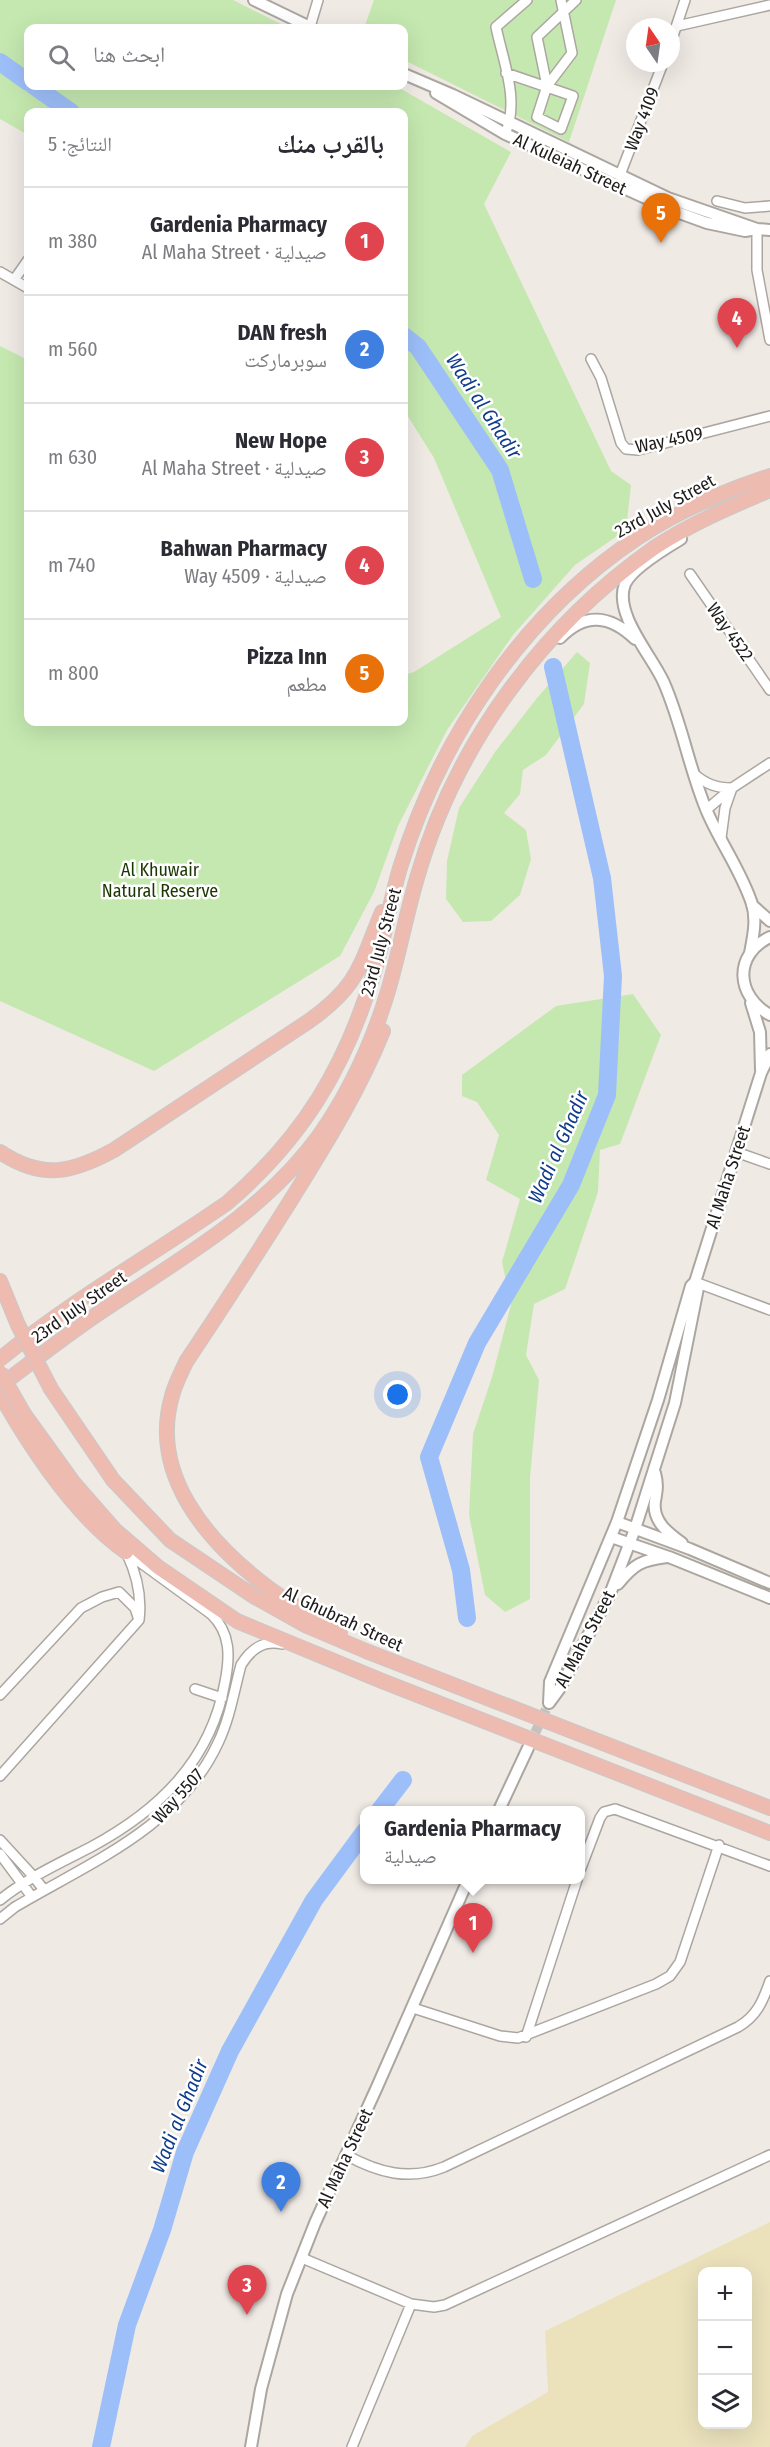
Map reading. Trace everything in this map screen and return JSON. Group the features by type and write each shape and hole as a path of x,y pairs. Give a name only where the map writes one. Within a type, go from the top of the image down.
{"main road":[{"name":"23rd July Street","path":"0,1359 79,1299 228,1203 258,1175 299,1129 343,1056 360,1017 400,868 432,784 449,749 512,656 540,624 594,571 637,538 716,495 770,476"},
{"name":"23rd July Street","path":"0,1386 96,1315 225,1230 264,1198 292,1170 339,1104 363,1055 389,988 417,876 440,815 460,768 507,694 550,640 585,604 615,579 665,542 693,525 770,490"},
{"path":"0,1152 23,1166 36,1170 69,1170 85,1165 114,1150 324,1010 338,999 357,974 400,868"},
{"path":"366,1652 313,1615 267,1587 207,1531 195,1516 176,1479 168,1440 168,1418 171,1397 186,1362 316,1162 352,1099 371,1061 387,1020 389,988"},
{"name":"Al Ghubrah Street","path":"0,1281 18,1325 51,1389 113,1480 170,1540 255,1597 307,1626 366,1652 770,1808"},
{"path":"0,1372 38,1455 70,1497 126,1552"},
{"path":"0,1394 115,1530 158,1567 237,1621 301,1649 767,1833"}],"street":[{"path":"254,0 303,24"},
{"path":"312,24 318,0"},
{"path":"505,134 510,123 512,105 496,27 527,0"},
{"path":"506,73 547,86 573,96 561,129 537,117 547,86 572,53 561,0"},
{"path":"547,86 537,37 576,0"},
{"path":"679,18 685,0"},
{"path":"680,25 770,5"},
{"name":"Way 4109","path":"620,175 660,72"},
{"name":"Al Kuleiah Street","path":"408,76 505,134 674,211 720,226 745,231 770,230"},
{"name":"Al Kuleiah Street","path":"425,85 453,95 668,198 758,229"},
{"path":"717,201 745,208 770,206"},
{"path":"758,229 757,270 770,340"},
{"path":"14,280 24,266"},
{"path":"0,272 24,286"},
{"name":"Way 4509","path":"591,359 601,378 621,442 627,449 638,450 770,416"},
{"path":"736,505 675,542 631,574 625,585 623,600 632,627 663,681 672,702 706,810 752,905 770,921"},
{"name":"Way 4522","path":"690,574 770,690"},
{"path":"507,694 565,633 585,622 599,618 612,621 626,630 643,648"},
{"path":"706,810 732,788 770,763"},
{"path":"694,774 703,782 711,785 732,788"},
{"path":"721,838 725,808 732,788"},
{"name":"Al Maha Street","path":"752,905 754,932 743,976 760,1032 761,1073"},
{"path":"750,953 758,944 770,937"},
{"path":"750,999 759,1009 770,1015"},
{"name":"Al Maha Street","path":"695,1282 698,1287 675,1403 635,1529 610,1594 560,1688 549,1703 550,1682 617,1522 658,1400 691,1286 695,1282 761,1073 770,1054"},
{"path":"736,1152 770,1164"},
{"path":"695,1282 770,1310"},
{"path":"654,1472 658,1482 654,1509 657,1520 690,1549"},
{"path":"617,1522 690,1549 770,1583"},
{"path":"611,1537 669,1557 770,1598"},
{"path":"0,1776 139,1620 141,1605 137,1581 126,1552"},
{"name":"Way 5507","path":"0,1900 23,1883 117,1832 158,1803 190,1766 203,1745 222,1698 228,1668 227,1642 221,1624 212,1614 126,1552"},
{"path":"610,1594 631,1568 648,1560 669,1557"},
{"path":"0,1695 87,1604 119,1592 135,1608 139,1620"},
{"name":"Way 5507","path":"0,1919 32,1897 152,1826 190,1789 218,1743 228,1718 241,1665 251,1651 267,1642 301,1649"},
{"path":"195,1689 222,1698"},
{"path":"501,1806 528,1748"},
{"path":"585,1857 600,1818 608,1810 621,1810 770,1866"},
{"path":"0,1840 44,1890"},
{"path":"413,2008 509,2038 526,2037 656,1984 676,1970 684,1954 719,1845"},
{"path":"0,1854 32,1897"},
{"name":"Al Maha Street","path":"251,2447 266,2371 288,2294 346,2156 466,1884"},
{"path":"526,2037 576,1884"},
{"path":"346,2156 375,2169 400,2175 415,2175 444,2167 747,2022 760,2007 770,1981"},
{"path":"302,2258 411,2304 422,2307 445,2305 770,2155"},
{"path":"352,2447 411,2304"}],"green space":[{"name":"Al Khuwair Natural Reserve","path":"0,0 233,0 281,24 24,24 24,90 403,90 511,152 484,204 611,471 631,485 626,530 575,565 513,635 447,730 398,826 374,892 340,956 154,1071 0,1001 0,346 24,358 24,726 408,726 408,674 501,617 434,458 408,416 408,108 24,108 24,133 0,119"},
{"path":"374,0 616,0 569,142 408,62 408,24 365,24"},
{"path":"577,652 590,663 584,704 546,755 523,770 520,794 504,813 526,830 531,859 520,895 491,921 463,922 446,899 447,861 459,808 495,752"},
{"path":"633,994 661,1035 620,1144 600,1150 598,1192 565,1289 534,1304 526,1355 539,1380 530,1478 530,1599 505,1612 485,1595 469,1515 473,1434 492,1377 511,1305 502,1262 520,1199 486,1180 499,1135 477,1102 462,1096 462,1075 556,1006"}],"sand":[{"path":"770,2222 770,2447 465,2447 472,2436 548,2392 545,2331"}],"waterway":[{"name":"Wadi al Ghadir","path":"0,62 24,79"},
{"name":"Wadi al Ghadir","path":"40,90 65,108"},
{"name":"Wadi al Ghadir","path":"408,339 418,347 500,470 533,579"},
{"name":"Wadi al Ghadir","path":"467,1618 461,1570 429,1457 477,1343 571,1185 607,1095 613,976 602,878 553,667"},
{"name":"Wadi al Ghadir","path":"383,1806 403,1780"},
{"name":"Wadi al Ghadir","path":"101,2447 127,2325 162,2230 185,2152 230,2051 314,1900 360,1838"}],"tunnel":[{"path":"529,1746 549,1703"}],"place":[{"name":"Pizza Inn","path":"661,243"},
{"name":"Bahwan Pharmacy","path":"737,348"},
{"name":"Gardenia Pharmacy","path":"473,1953"},
{"name":"DAN fresh","path":"281,2212"},
{"name":"New Hope","path":"247,2315"}]}
